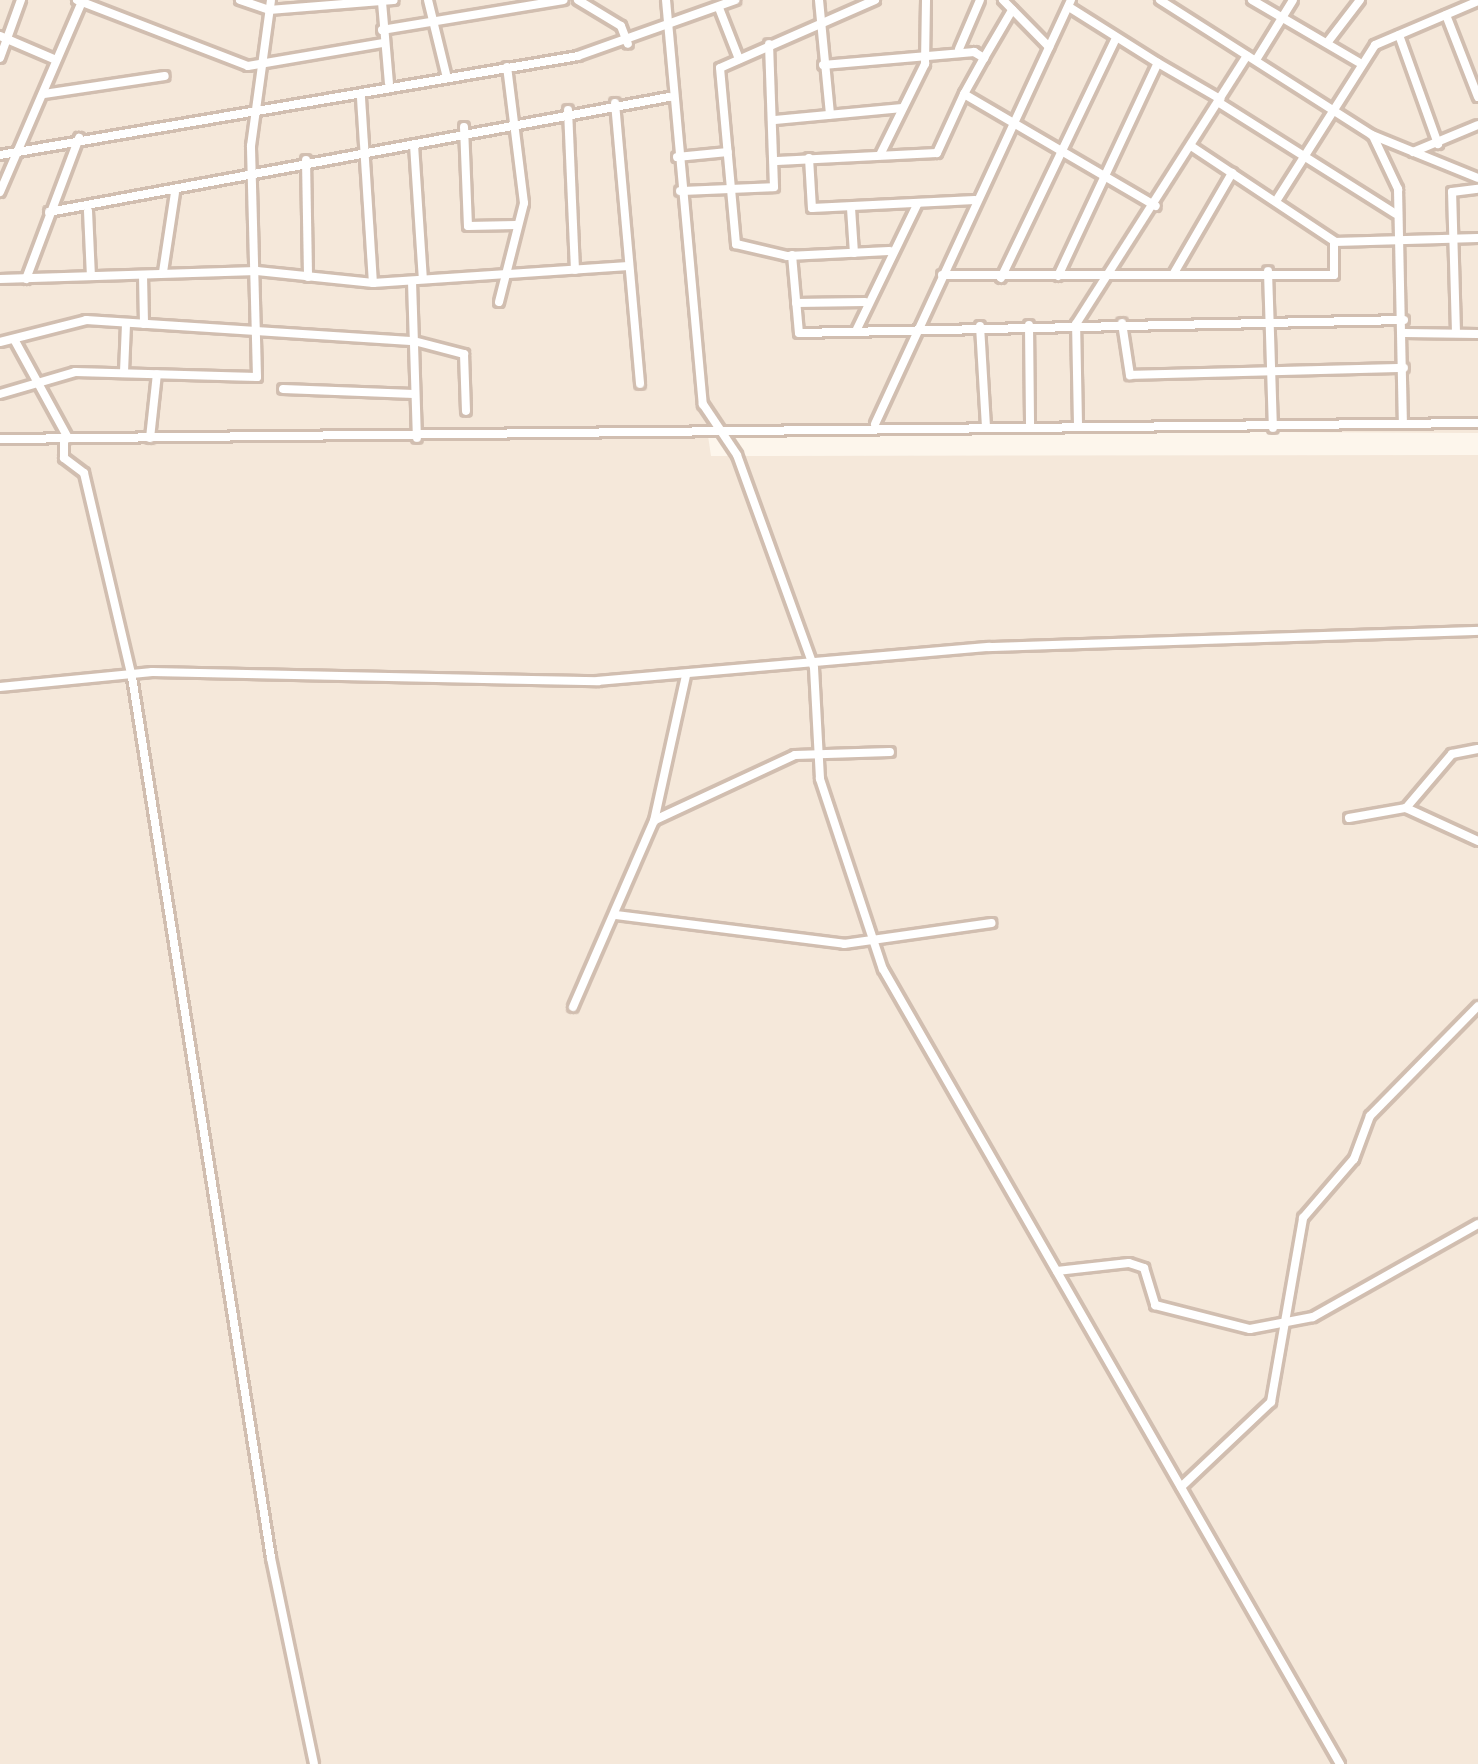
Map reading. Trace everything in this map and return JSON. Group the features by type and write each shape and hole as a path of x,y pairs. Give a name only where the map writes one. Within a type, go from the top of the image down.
{"street":[{"path":"0,58 21,0"},
{"path":"240,0 270,5 394,0"},
{"path":"428,0 446,74"},
{"path":"382,30 486,4 564,0"},
{"path":"578,0 621,26 628,44"},
{"path":"666,0 669,97 704,404 814,668 819,754 874,941 1340,1764"},
{"path":"0,155 79,136 91,144 389,83 628,44 735,0"},
{"path":"819,0 817,24 830,113"},
{"path":"875,0 720,68 736,244 792,255 890,251"},
{"path":"880,156 926,57 926,0"},
{"path":"959,49 980,0"},
{"path":"1003,0 1049,47"},
{"path":"1160,0 1372,135 1478,178"},
{"path":"1252,0 1358,62"},
{"path":"1078,425 1076,324 1156,206 1219,101 1293,0"},
{"path":"1328,43 1360,0"},
{"path":"0,192 80,1 260,67 382,43"},
{"path":"1278,198 1358,62 1399,35 1478,1"},
{"path":"382,2 389,83"},
{"path":"874,424 974,200 1070,4 1115,40 1397,215"},
{"path":"0,394 34,384 124,372 257,377 254,110 270,5"},
{"path":"719,8 739,58"},
{"path":"777,161 937,153 1012,10"},
{"path":"1446,15 1478,97"},
{"path":"1399,35 1438,144"},
{"path":"4,38 56,61"},
{"path":"1001,278 1115,40"},
{"path":"680,190 774,188 777,161 769,44"},
{"path":"823,65 926,57 959,49 984,58"},
{"path":"1058,276 1158,63"},
{"path":"499,302 516,225 517,121 507,67"},
{"path":"44,94 165,76"},
{"path":"964,94 1107,170 1156,206"},
{"path":"49,212 88,211 175,194 252,170 414,145 464,127 669,97"},
{"path":"362,98 373,283"},
{"path":"615,104 640,385"},
{"path":"775,120 904,108"},
{"path":"568,110 575,270"},
{"path":"1411,153 1478,125"},
{"path":"464,127 468,226 516,225"},
{"path":"1372,135 1397,215 1404,320 1403,424"},
{"path":"26,279 79,136"},
{"path":"414,145 417,438"},
{"path":"1191,146 1278,198 1334,242 1478,238"},
{"path":"677,157 728,152"},
{"path":"809,158 812,208 974,200"},
{"path":"306,160 308,277"},
{"path":"1173,274 1232,173"},
{"path":"1456,333 1452,192 1478,189"},
{"path":"163,272 175,194"},
{"path":"856,332 865,302 919,202"},
{"path":"851,208 854,253"},
{"path":"88,211 91,276"},
{"path":"942,275 1001,278 1268,271 1334,275 1334,242"},
{"path":"792,255 799,333 1404,320"},
{"path":"0,279 257,271 373,283 628,266"},
{"path":"1268,271 1273,428"},
{"path":"143,275 145,324"},
{"path":"796,302 865,302"},
{"path":"0,341 86,320 256,326 415,341 464,354 466,411"},
{"path":"1122,323 1130,375 1404,368"},
{"path":"124,372 126,324"},
{"path":"1029,325 1030,427"},
{"path":"980,326 986,426"},
{"path":"1404,333 1478,334"},
{"path":"15,340 66,439 64,458 84,473 132,677 271,1558 314,1764"},
{"path":"150,438 157,374"},
{"path":"283,389 414,394"},
{"path":"0,439 417,438 874,424 1273,428 1478,423"},
{"path":"0,686 132,677 686,675 814,668 988,647 1478,632"},
{"path":"573,1007 654,821 686,675"},
{"path":"1406,808 1452,754 1478,749"},
{"path":"654,821 819,754 890,752"},
{"path":"1349,818 1406,808 1478,841"},
{"path":"616,915 874,941 914,926 992,923"},
{"path":"1181,1486 1262,1416 1292,1324 1303,1218 1354,1159 1370,1116 1478,1006"},
{"path":"1057,1271 1129,1263 1144,1268 1155,1305 1211,1326 1292,1324 1478,1224"}],"shaded area":[{"path":"0,0 1478,0 1478,433 707,429 711,456 1478,455 1478,1764 0,1764"}]}
